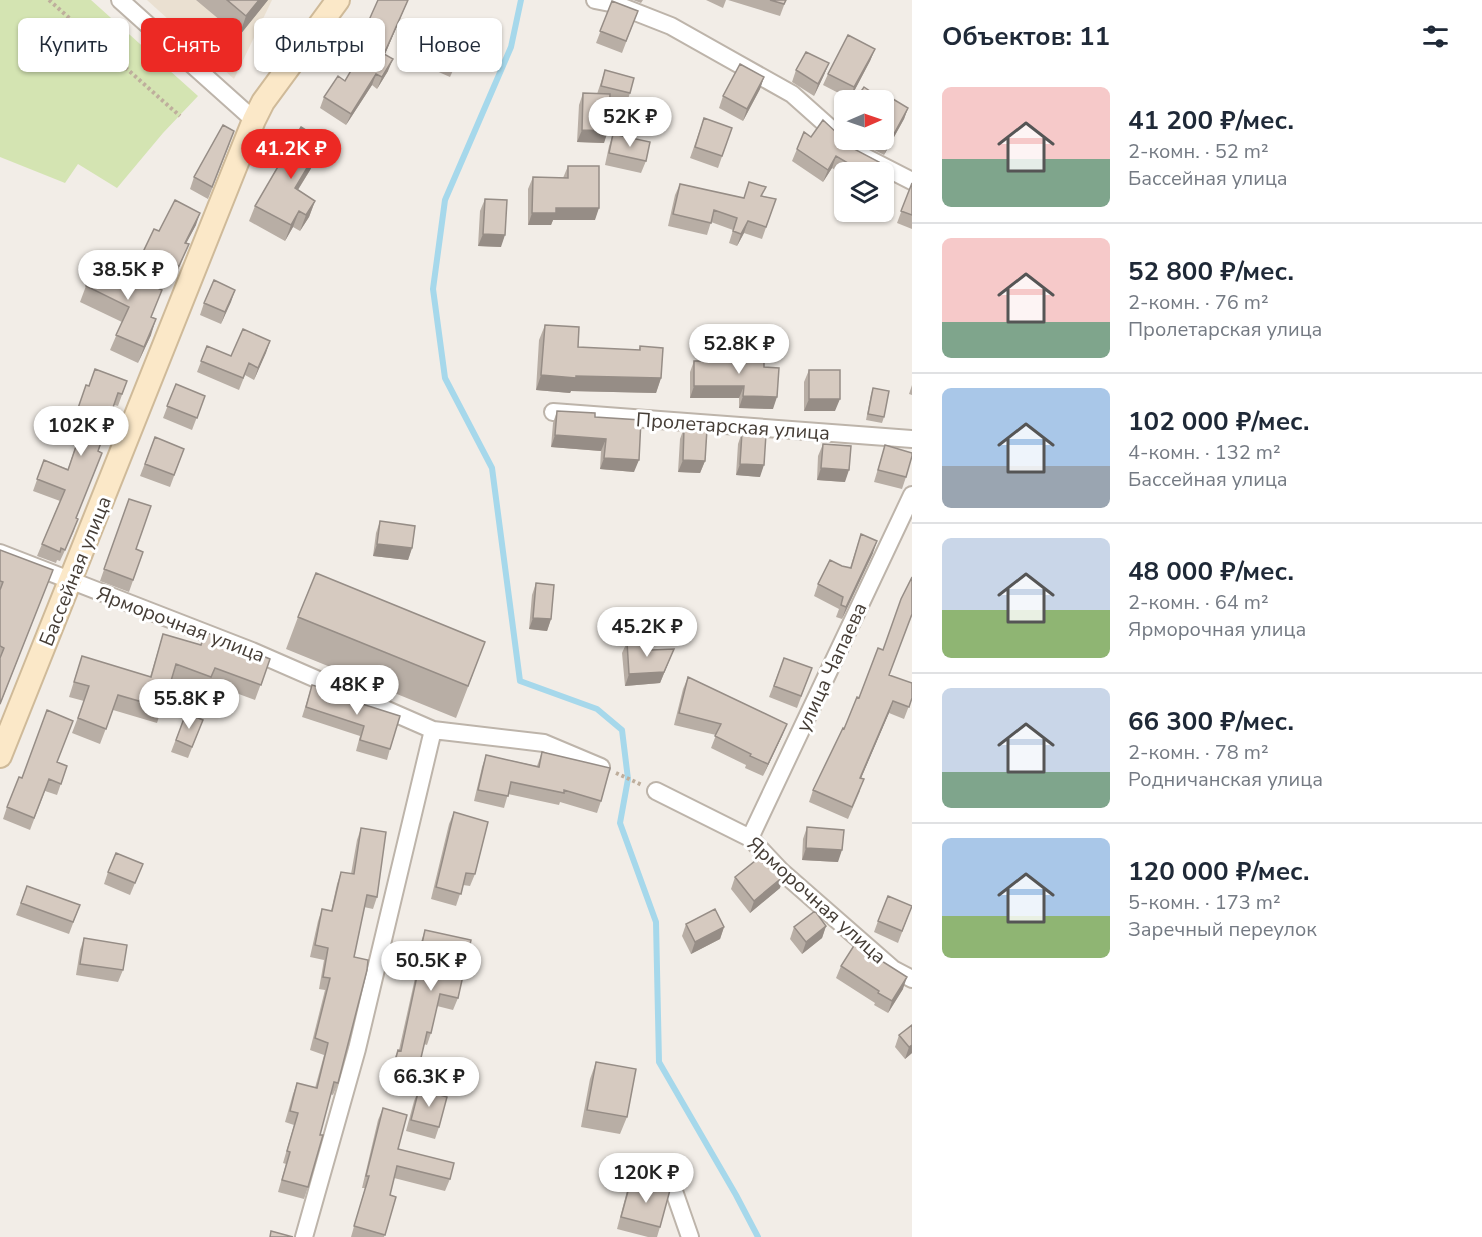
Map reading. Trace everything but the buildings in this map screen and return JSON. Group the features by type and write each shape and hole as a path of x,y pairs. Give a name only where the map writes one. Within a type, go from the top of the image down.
{"street":[{"path":"120,0 254,120"},
{"name":"Бассейная улица","path":"0,756 254,120 263,102 338,0"},
{"path":"595,0 615,4 670,26 792,94 857,153 912,181"},
{"name":"Пролетарская улица","path":"553,412 912,439"},
{"name":"улица Чапаева","path":"750,838 912,495"},
{"name":"Ярморочная улица","path":"0,553 252,651 433,730 544,743 601,767"},
{"path":"304,1237 357,1049 433,730"},
{"name":"Ярморочная улица","path":"656,791 750,838 781,871 893,969 912,979"},
{"path":"667,1171 690,1237"}],"path":[{"path":"49,0 180,116"},
{"path":"601,767 656,791"}],"shaded area":[{"path":"147,0 272,0 263,18 254,18 254,37 242,62 242,18 167,18"},
{"path":"226,72 237,72 234,79"}],"green space":[{"path":"0,0 91,0 111,18 18,18 18,72 129,72 129,34 141,45 141,72 171,72 198,96 163,133 117,188 78,164 65,183 0,157"}],"waterway":[{"path":"521,0 511,47 445,200 433,289 445,378 492,468 520,681 597,709 622,730 628,779 620,823 656,922 659,1062 758,1237"}]}
